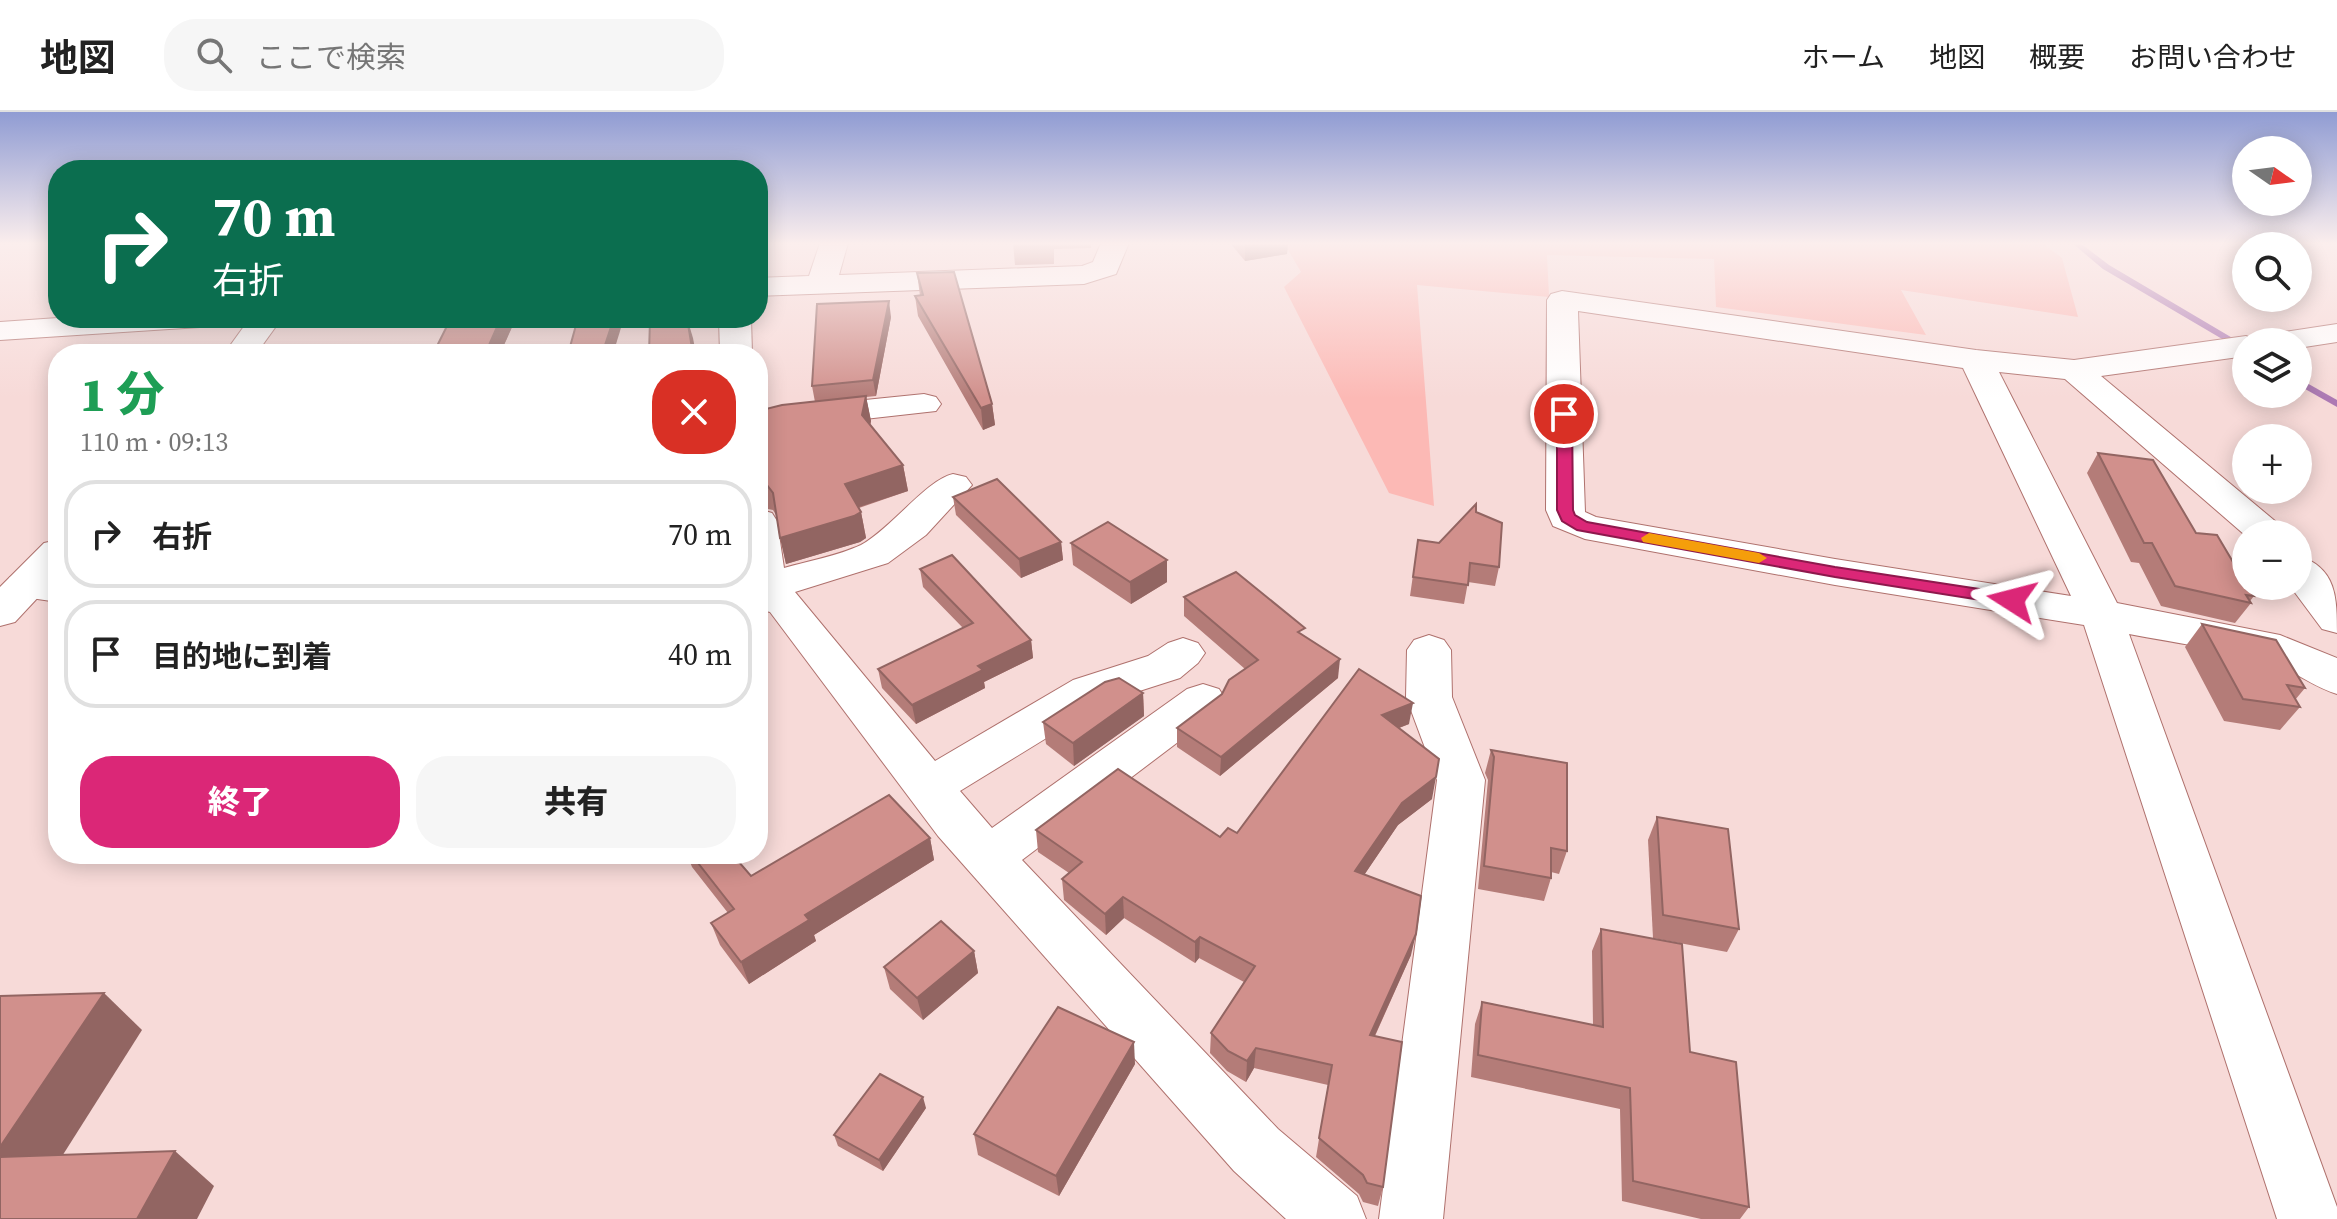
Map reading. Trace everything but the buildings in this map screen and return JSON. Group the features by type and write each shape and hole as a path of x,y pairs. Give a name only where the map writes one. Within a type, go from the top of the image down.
{"street":[{"path":"2232,348 2074,370 1976,360 1562,300 1567,518 1585,527 1835,572 2101,614 2280,650 2315,664 2337,679"},
{"path":"0,331 48,328"},
{"path":"2312,337 2337,333"},
{"path":"1976,360 2101,614 2309,1219"},
{"path":"2074,370 2251,520"},
{"path":"768,420 924,404"},
{"path":"768,592 874,554 912,527 953,485"},
{"path":"28,596 48,567"},
{"path":"2312,587 2337,619"},
{"path":"768,595 784,602 801,621 956,822 1256,1150 1334,1219"},
{"path":"1411,1219 1461,780 1429,697 1429,650"},
{"path":"929,787 1089,691 1164,667 1183,653"},
{"path":"989,857 1203,700"}],"shaded area":[{"path":"1288,295 1418,295 1434,506 1389,493"},
{"path":"1715,295 1904,295 1926,335 1716,307"},
{"path":"1932,295 2072,295 2078,317"}],"waterway":[{"path":"2153,295 2232,342"},
{"path":"2312,389 2337,404"}],"slow traffic":[{"path":"1649,538 1759,558"}],"route":[{"path":"1564,414 1565,510 1567,518 1582,526 1835,572 2012,600"}]}
